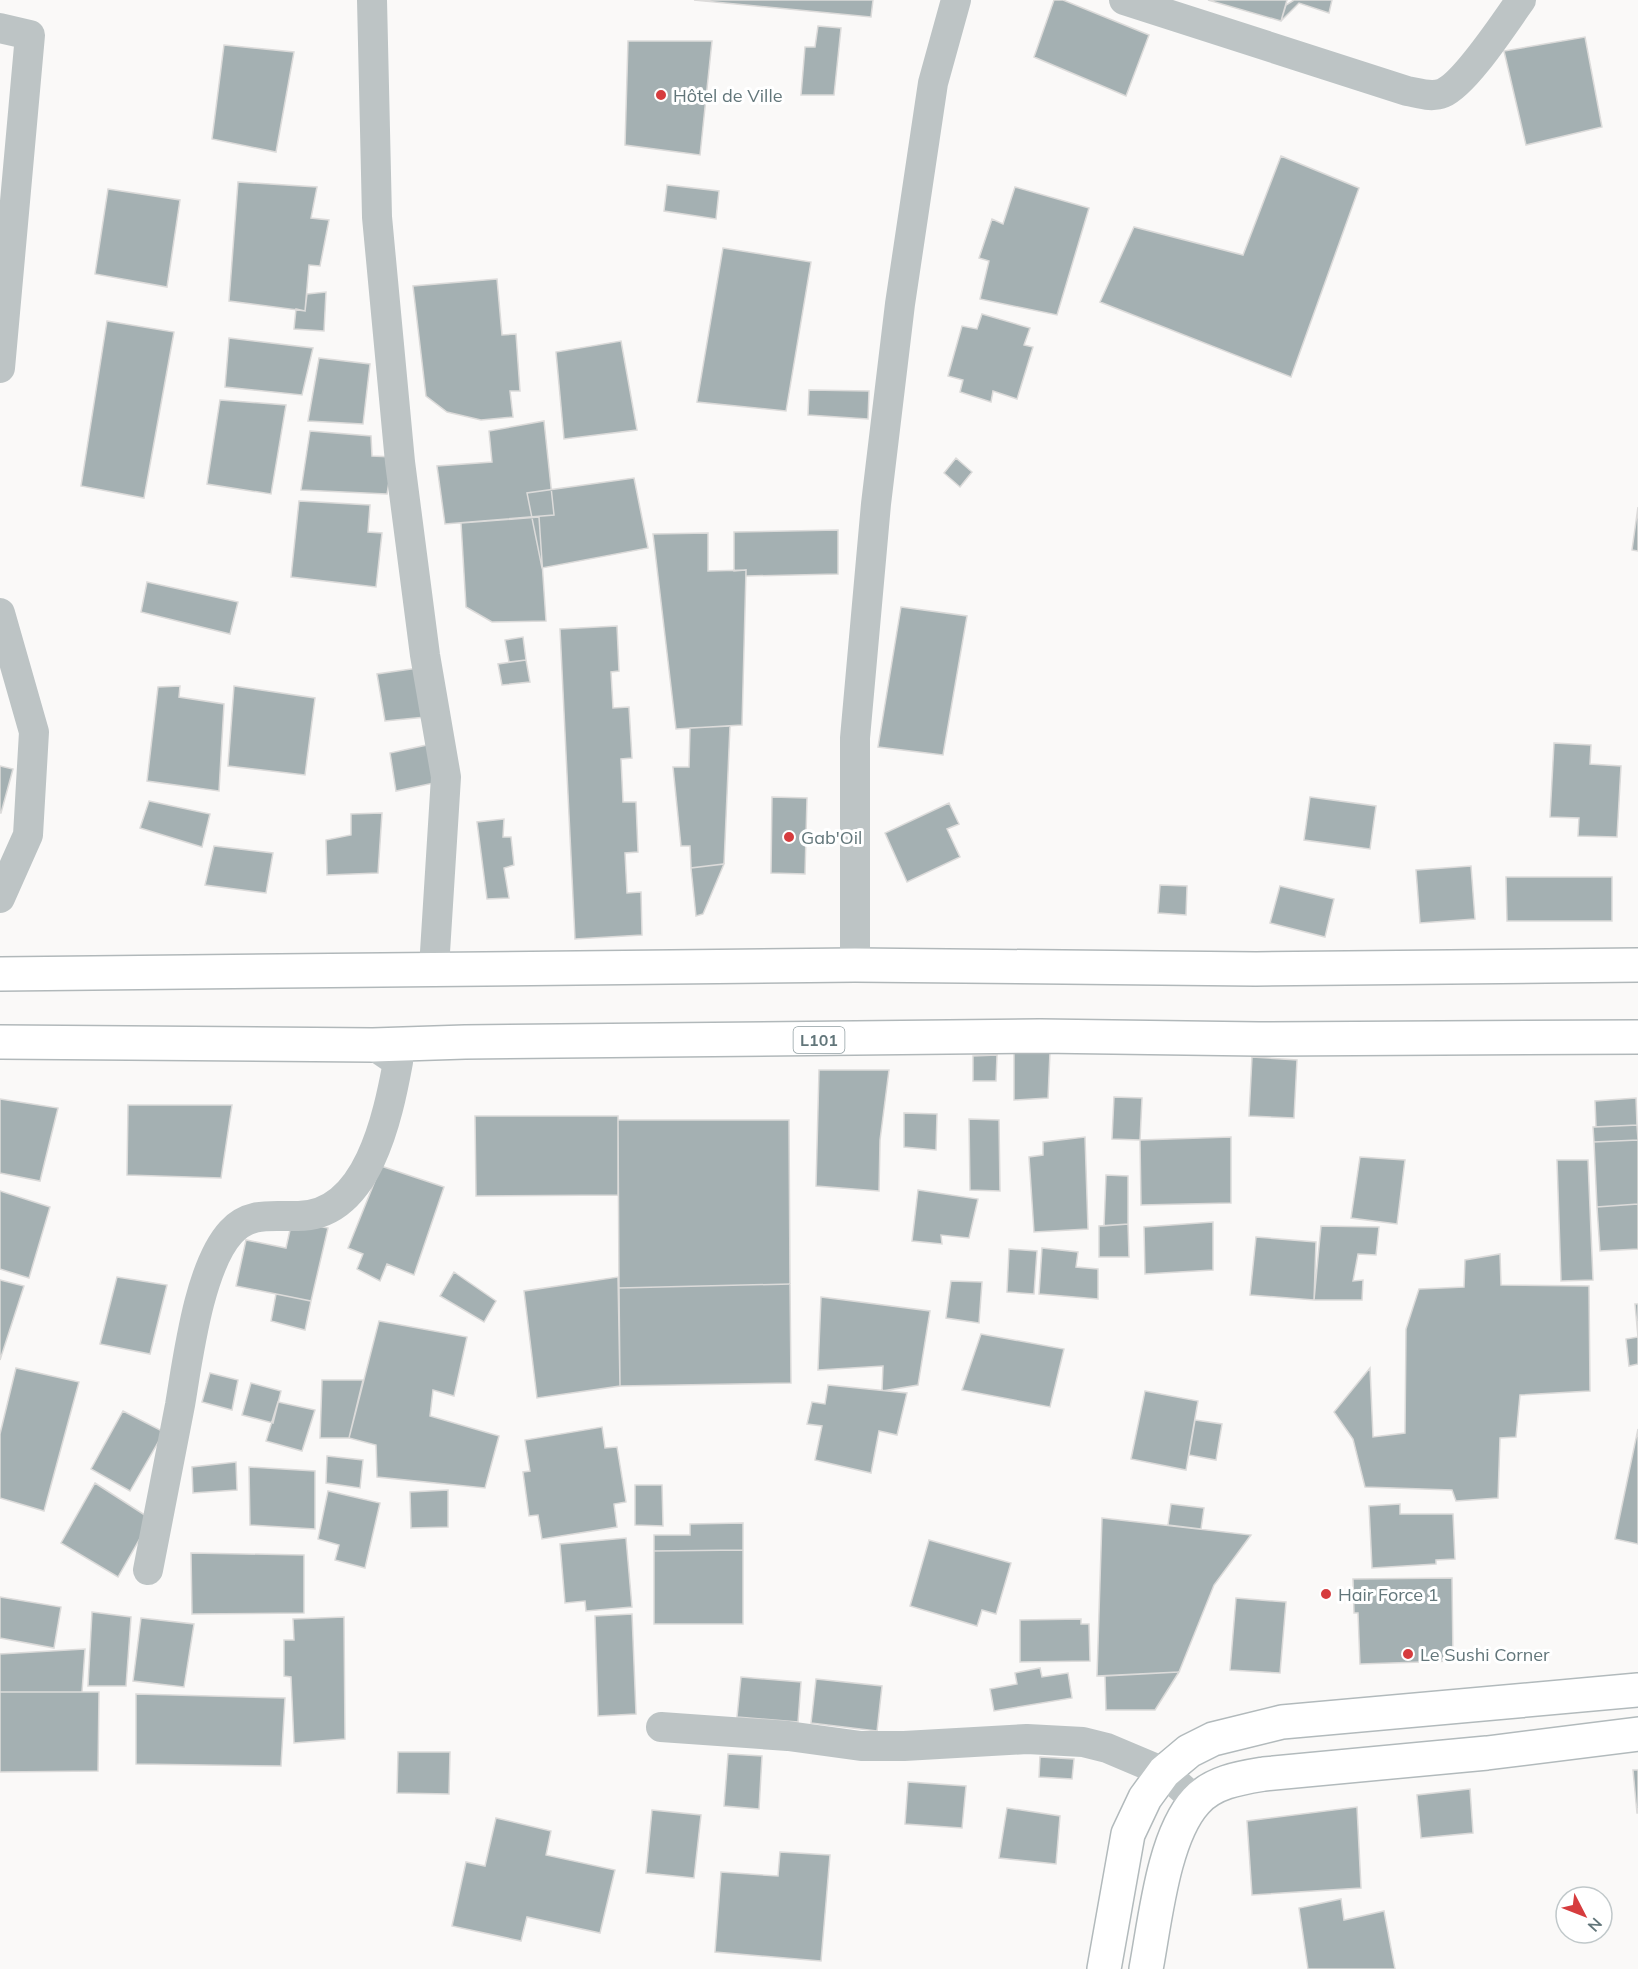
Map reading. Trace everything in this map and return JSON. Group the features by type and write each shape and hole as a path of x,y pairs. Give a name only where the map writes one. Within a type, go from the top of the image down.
{"main road":[{"path":"0,974 855,965 1256,969 1638,965"},
{"name":"L101","path":"0,1042 373,1045 1040,1036 1259,1039 1638,1037"},
{"path":"1104,1969 1128,1834 1145,1798 1164,1772 1189,1751 1212,1739 1282,1722 1638,1690"},
{"path":"1146,1969 1167,1864 1182,1823 1196,1801 1234,1779 1638,1734"}],"street":[{"path":"372,0 377,217 393,392 425,655 447,777 435,968"},
{"path":"855,965 855,738 876,504 900,304 933,83 956,0"},
{"path":"1124,0 1407,91 1431,96 1444,92 1468,71 1521,0"},
{"path":"0,28 30,34 0,368"},
{"path":"0,613 34,732 28,835 0,898"},
{"path":"148,1570 195,1323 212,1265 230,1233 245,1219 264,1215 301,1217 326,1212 343,1200 359,1180 384,1127 398,1062 373,1045"},
{"path":"661,1727 788,1736 861,1746 904,1746 1027,1739 1083,1742 1107,1748 1164,1772 1196,1801"}],"building":[{"path":"694,0 873,0 871,17"},
{"path":"1054,0 1063,0 1149,35 1126,96 1034,57"},
{"path":"1208,0 1287,0 1281,21"},
{"path":"1294,0 1332,0 1329,13 1299,3 1281,21 1286,5"},
{"path":"818,26 841,28 834,95 801,95 805,47 815,47"},
{"path":"1585,37 1602,127 1526,145 1504,51"},
{"path":"628,41 712,41 700,155 625,145"},
{"path":"224,45 294,52 276,152 212,139"},
{"path":"1281,156 1359,188 1291,377 1100,302 1134,227 1243,255"},
{"path":"238,182 317,187 311,218 329,220 320,266 309,265 305,311 229,301"},
{"path":"667,185 719,191 716,219 664,211"},
{"path":"1015,187 1089,208 1057,315 980,299 989,261 979,258 992,219 1003,224"},
{"path":"108,189 180,200 167,287 95,274"},
{"path":"723,248 811,262 786,411 697,402"},
{"path":"497,279 502,335 516,334 520,391 510,391 513,417 481,420 447,412 426,396 413,286"},
{"path":"326,292 324,331 294,329 296,309 305,311 307,294"},
{"path":"982,314 1030,328 1024,345 1033,347 1017,399 993,391 991,402 960,392 963,380 948,376 962,326 977,329"},
{"path":"107,321 174,332 144,498 81,486"},
{"path":"229,338 313,348 302,395 225,387"},
{"path":"621,341 637,430 564,439 556,352"},
{"path":"319,358 370,364 363,424 308,421"},
{"path":"809,390 869,391 868,419 808,415"},
{"path":"220,400 286,405 271,494 207,484"},
{"path":"544,421 554,515 445,524 437,466 492,462 489,431"},
{"path":"310,431 371,436 372,456 393,457 387,494 301,490"},
{"path":"956,458 972,472 960,487 944,473"},
{"path":"634,478 648,548 542,568 527,493"},
{"path":"299,501 370,505 368,532 382,533 376,587 291,577"},
{"path":"1638,507 1638,551 1632,550"},
{"path":"539,517 546,621 492,622 466,607 461,523"},
{"path":"838,530 838,574 746,576 746,570 734,571 734,532"},
{"path":"708,533 708,571 746,570 742,725 676,729 653,534"},
{"path":"147,582 238,602 230,634 141,612"},
{"path":"901,607 967,616 943,755 878,747"},
{"path":"617,626 619,671 611,672 613,708 629,707 632,758 621,759 623,802 636,802 638,852 625,853 627,893 641,892 642,935 575,939 560,629"},
{"path":"523,637 526,660 509,662 505,640"},
{"path":"526,660 530,682 502,685 498,664"},
{"path":"418,668 426,717 385,721 377,674"},
{"path":"180,686 179,697 224,704 219,791 147,781 158,687"},
{"path":"234,686 315,698 305,775 228,766"},
{"path":"730,726 724,864 691,868 690,846 681,846 673,767 689,767 690,728"},
{"path":"1554,743 1591,745 1590,764 1621,766 1617,837 1578,836 1579,818 1550,817"},
{"path":"427,745 434,783 396,791 390,753"},
{"path":"0,766 13,769 1,813 0,813"},
{"path":"772,797 807,798 805,874 771,873"},
{"path":"1310,797 1376,806 1370,849 1304,840"},
{"path":"149,801 210,814 202,847 140,828"},
{"path":"949,803 959,824 947,829 960,857 907,882 885,833"},
{"path":"382,813 378,873 327,875 326,840 351,835 351,814"},
{"path":"504,819 503,837 511,837 514,865 504,868 509,898 487,899 477,822"},
{"path":"214,846 273,853 266,893 205,885"},
{"path":"724,864 703,914 696,916 691,868"},
{"path":"1471,866 1475,919 1420,923 1416,870"},
{"path":"1506,877 1612,877 1612,921 1507,921"},
{"path":"1160,885 1187,886 1186,915 1158,913"},
{"path":"1280,886 1334,899 1325,937 1270,923"},
{"path":"1014,1051 1050,1052 1048,1098 1014,1100"},
{"path":"997,1055 996,1081 973,1081 973,1056"},
{"path":"1252,1057 1297,1060 1294,1118 1249,1116"},
{"path":"819,1070 889,1070 880,1140 879,1191 816,1186"},
{"path":"1114,1097 1142,1098 1140,1140 1112,1139"},
{"path":"1636,1098 1637,1125 1596,1127 1595,1101"},
{"path":"0,1099 58,1108 40,1181 0,1173"},
{"path":"128,1105 232,1105 221,1178 127,1175"},
{"path":"904,1113 937,1114 936,1150 904,1147"},
{"path":"475,1116 618,1116 618,1195 476,1196"},
{"path":"969,1119 999,1120 1000,1191 970,1190"},
{"path":"618,1120 789,1120 790,1284 619,1288"},
{"path":"1637,1125 1638,1140 1594,1142 1593,1127"},
{"path":"1085,1137 1088,1229 1034,1232 1029,1157 1043,1155 1043,1142"},
{"path":"1231,1137 1231,1203 1141,1205 1140,1140"},
{"path":"1638,1140 1638,1204 1597,1207 1594,1142"},
{"path":"1360,1157 1405,1160 1397,1224 1351,1218"},
{"path":"1557,1160 1588,1160 1593,1280 1561,1281"},
{"path":"381,1166 444,1187 414,1275 387,1264 380,1281 357,1269 363,1254 348,1248"},
{"path":"1106,1175 1128,1176 1128,1224 1104,1226"},
{"path":"918,1190 978,1199 969,1238 941,1235 942,1244 912,1241"},
{"path":"0,1191 50,1207 29,1278 0,1269"},
{"path":"1638,1204 1638,1249 1600,1251 1597,1207"},
{"path":"292,1221 328,1228 311,1301 236,1286 246,1240 286,1248"},
{"path":"1213,1222 1213,1270 1145,1274 1144,1227"},
{"path":"1128,1224 1129,1257 1099,1257 1099,1226"},
{"path":"1321,1226 1379,1227 1376,1255 1358,1254 1353,1281 1363,1280 1362,1300 1314,1300"},
{"path":"1256,1237 1316,1242 1314,1300 1250,1295"},
{"path":"1042,1248 1078,1252 1076,1267 1098,1269 1098,1299 1039,1294"},
{"path":"1009,1249 1037,1251 1034,1294 1007,1292"},
{"path":"1500,1254 1501,1285 1589,1286 1590,1391 1520,1395 1516,1437 1500,1438 1498,1498 1456,1501 1452,1490 1365,1487 1353,1439 1334,1412 1370,1368 1373,1437 1405,1433 1406,1329 1419,1289 1464,1287 1465,1260"},
{"path":"454,1272 496,1301 484,1322 440,1296"},
{"path":"117,1277 167,1285 150,1354 100,1344"},
{"path":"618,1277 620,1386 537,1398 524,1291"},
{"path":"0,1280 24,1286 0,1360"},
{"path":"951,1281 982,1282 979,1323 946,1318"},
{"path":"790,1284 791,1383 620,1386 619,1288"},
{"path":"276,1294 311,1301 305,1330 271,1321"},
{"path":"821,1297 930,1311 918,1385 882,1391 883,1366 818,1370"},
{"path":"1635,1304 1638,1304 1638,1337"},
{"path":"379,1321 467,1337 454,1396 433,1390 430,1416 499,1436 485,1488 377,1477 376,1445 349,1438"},
{"path":"981,1334 1064,1349 1050,1407 962,1390"},
{"path":"1638,1337 1638,1364 1629,1366 1626,1339"},
{"path":"16,1368 79,1382 44,1511 0,1498 0,1434"},
{"path":"210,1373 238,1380 232,1410 202,1402"},
{"path":"322,1380 363,1380 349,1438 320,1438"},
{"path":"251,1383 281,1391 273,1423 242,1415"},
{"path":"828,1385 907,1393 897,1435 879,1431 871,1473 815,1460 822,1426 807,1424 812,1402 825,1404"},
{"path":"1145,1391 1198,1401 1186,1470 1131,1459"},
{"path":"278,1402 315,1410 302,1451 266,1441"},
{"path":"123,1411 164,1432 130,1491 91,1469"},
{"path":"1195,1420 1222,1424 1216,1460 1189,1455"},
{"path":"602,1427 605,1448 617,1447 626,1502 614,1504 617,1527 542,1539 538,1515 529,1516 523,1472 530,1471 525,1440"},
{"path":"1638,1429 1638,1544 1615,1539"},
{"path":"327,1456 363,1460 360,1488 326,1483"},
{"path":"236,1462 237,1490 193,1493 192,1467"},
{"path":"249,1467 315,1471 315,1529 250,1525"},
{"path":"95,1483 151,1519 118,1577 61,1543"},
{"path":"635,1485 662,1485 663,1526 635,1525"},
{"path":"448,1490 448,1527 411,1528 410,1492"},
{"path":"328,1491 380,1503 365,1568 335,1560 339,1545 318,1539"},
{"path":"1171,1504 1204,1508 1201,1529 1168,1525"},
{"path":"1400,1504 1400,1514 1453,1514 1455,1559 1436,1560 1436,1564 1372,1568 1369,1506"},
{"path":"1102,1518 1251,1535 1214,1585 1179,1672 1097,1676"},
{"path":"743,1523 743,1550 654,1551 654,1535 690,1535 690,1524"},
{"path":"626,1538 632,1607 586,1611 585,1601 565,1603 560,1544"},
{"path":"929,1540 1011,1563 996,1614 982,1610 977,1626 910,1606"},
{"path":"743,1550 743,1624 654,1624 654,1551"},
{"path":"191,1553 304,1555 304,1613 192,1614"},
{"path":"1452,1578 1453,1661 1360,1664 1358,1613 1354,1613 1353,1579"},
{"path":"0,1597 61,1607 54,1648 0,1638"},
{"path":"1236,1598 1286,1602 1280,1673 1230,1670"},
{"path":"92,1612 131,1617 126,1686 88,1686"},
{"path":"632,1614 636,1714 598,1716 595,1616"},
{"path":"344,1617 345,1739 294,1743 291,1677 284,1676 284,1640 294,1640 293,1619"},
{"path":"141,1618 194,1624 184,1687 133,1681"},
{"path":"1081,1619 1081,1624 1089,1624 1090,1661 1020,1662 1020,1620"},
{"path":"85,1649 82,1692 0,1692 0,1654"},
{"path":"1040,1668 1042,1677 1068,1673 1072,1698 994,1711 990,1689 1017,1684 1015,1673"},
{"path":"1179,1672 1155,1710 1106,1710 1105,1676"},
{"path":"741,1677 801,1682 798,1722 737,1717"},
{"path":"816,1679 882,1686 877,1731 811,1723"},
{"path":"0,1692 99,1692 98,1771 0,1772"},
{"path":"136,1694 285,1698 281,1766 136,1764"},
{"path":"398,1752 450,1752 449,1794 397,1793"},
{"path":"728,1754 762,1756 759,1809 724,1806"},
{"path":"1040,1757 1074,1759 1072,1779 1039,1777"},
{"path":"1633,1770 1638,1770 1638,1813 1637,1813"},
{"path":"908,1782 966,1786 962,1828 905,1824"},
{"path":"1470,1789 1473,1833 1421,1838 1417,1795"},
{"path":"1357,1807 1361,1888 1252,1895 1247,1821"},
{"path":"1007,1808 1060,1816 1056,1864 999,1858"},
{"path":"652,1810 701,1815 694,1878 646,1873"},
{"path":"496,1818 551,1831 546,1855 615,1870 600,1933 527,1917 521,1941 452,1926 466,1862 485,1866"},
{"path":"780,1852 830,1855 821,1961 715,1952 721,1872 778,1876"},
{"path":"1341,1899 1344,1920 1384,1911 1395,1969 1308,1969 1299,1908"}],"place":[{"name":"Hôtel de Ville","path":"661,95"},
{"name":"Gab'Oil","path":"789,837"},
{"name":"Hair Force 1","path":"1326,1594"},
{"name":"Le Sushi Corner","path":"1408,1654"}]}
